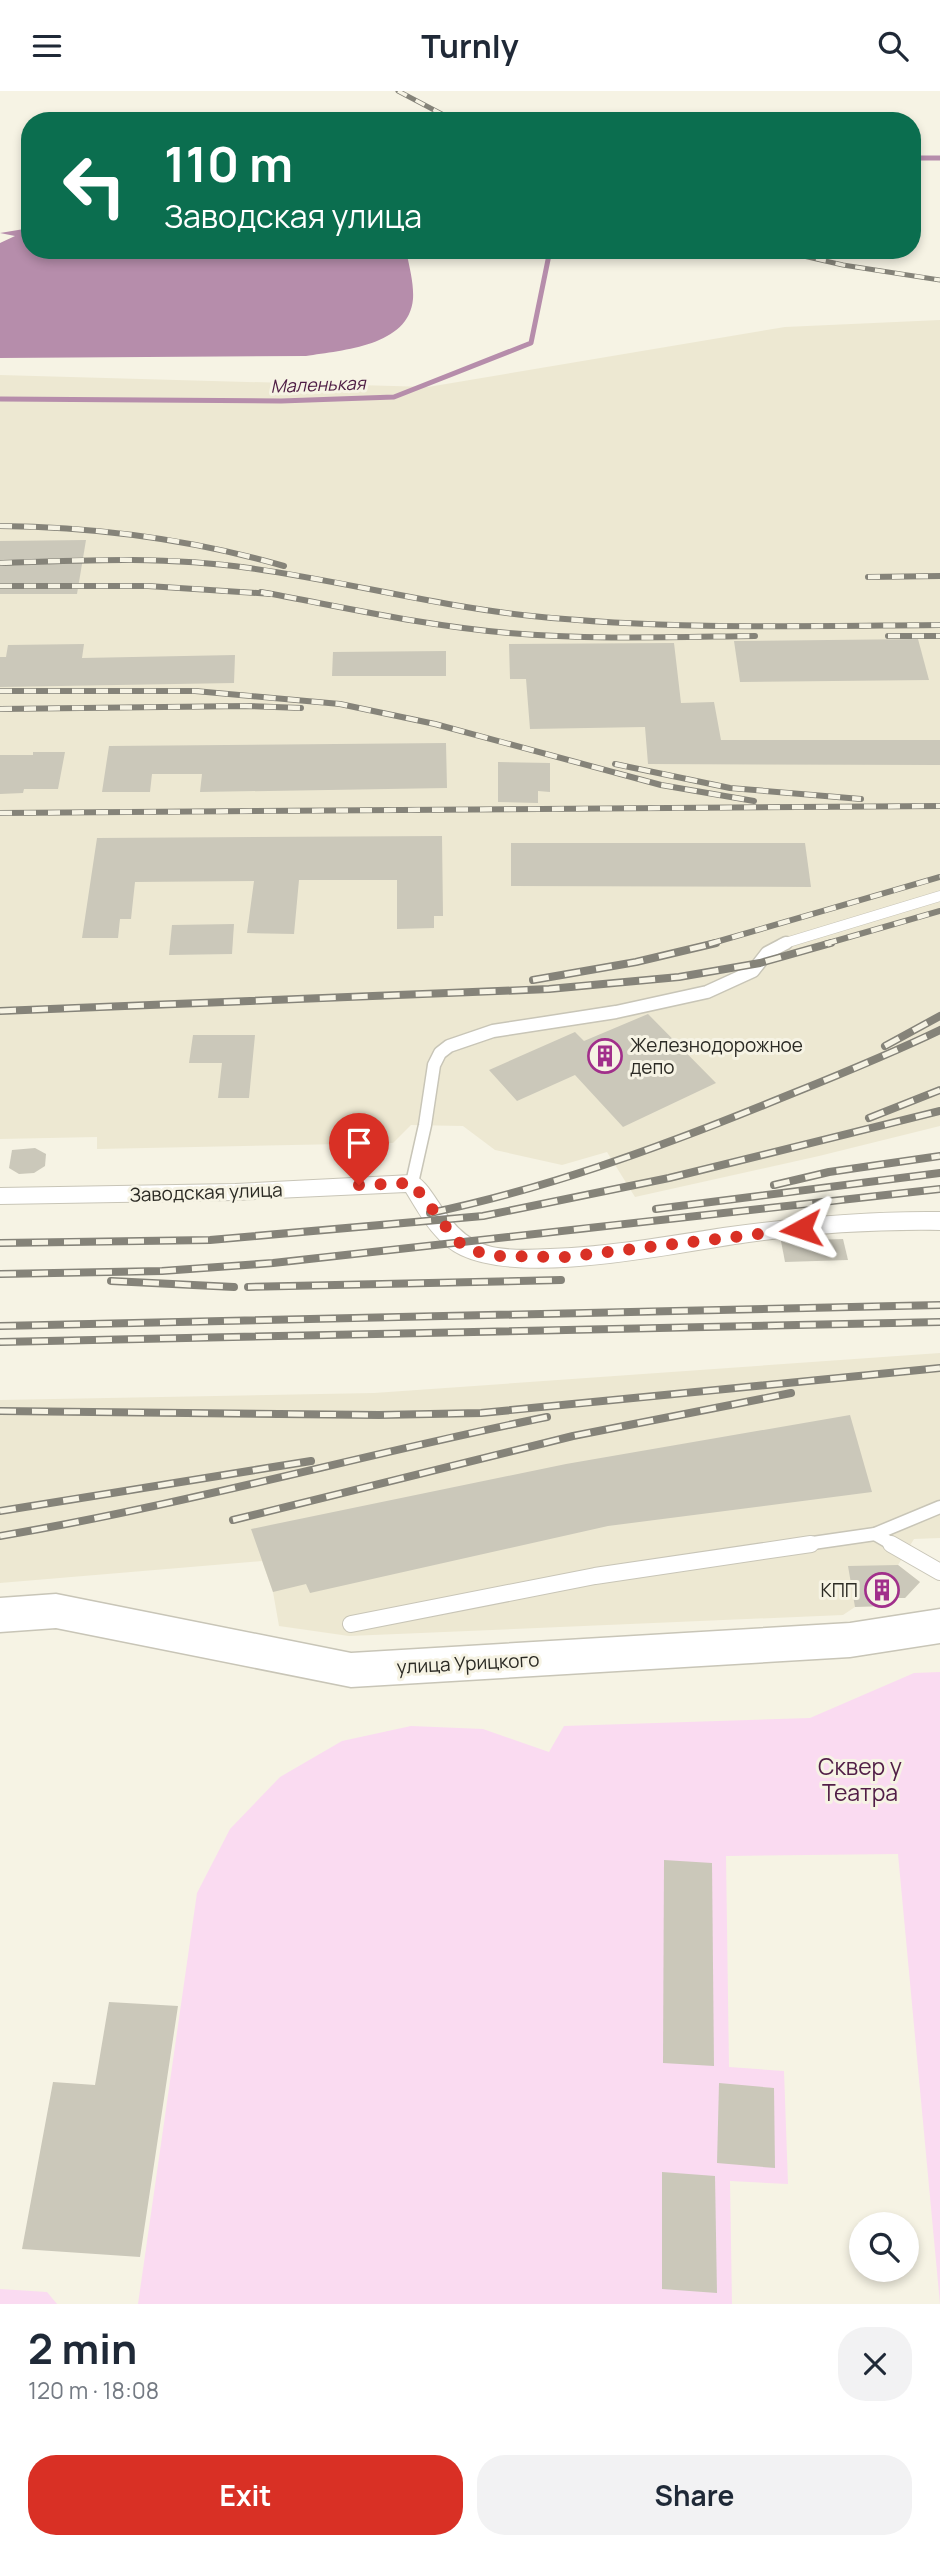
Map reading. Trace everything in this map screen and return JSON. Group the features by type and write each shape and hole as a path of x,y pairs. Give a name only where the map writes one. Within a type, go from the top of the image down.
{"street":[{"name":"Заводская улица","path":"0,1196 235,1192 412,1183"},
{"path":"412,1183 439,1220 462,1245 483,1254 512,1258 565,1257 848,1224 940,1221"},
{"name":"улица Урицкого","path":"0,1615 56,1611 351,1670 850,1640 940,1626"}],"lane":[{"path":"412,1183 425,1125 434,1065 440,1053 449,1046 493,1031 616,1011 707,992 753,971 767,953 784,943 940,896"},
{"path":"352,1624 595,1576 875,1534 940,1507"},
{"path":"875,1534 940,1572"}],"shaded area":[{"path":"21,230 21,259 408,259 413,299 409,315 400,327 387,336 355,348 306,356 0,358 0,243 15,236 0,233"},
{"path":"940,320 940,1126 635,1197 607,1152 562,1165 495,1150 463,1126 411,1125 393,1143 97,1149 97,1137 0,1139 0,375 428,387 785,327"},
{"path":"940,1353 940,1538 914,1539 898,1565 920,1582 905,1598 883,1598 884,1606 855,1607 843,1615 349,1636 279,1626 273,1592 262,1561 0,1583 0,1400 374,1393"}],"green space":[{"name":"Сквер у Театра","path":"940,1672 940,2304 898,1854 726,1856 729,2067 784,2071 788,2184 730,2181 732,2304 138,2304 197,1893 230,1829 280,1777 342,1741 411,1726 483,1729 549,1752 564,1726 810,1718 914,1673"},
{"path":"0,2289 47,2292 57,2304 0,2304"}],"building":[{"path":"86,540 77,594 0,594 0,541"},
{"path":"918,639 929,680 740,682 734,641"},
{"path":"674,643 681,703 714,702 721,740 940,740 940,765 648,764 645,727 530,729 526,679 510,679 509,644"},
{"path":"84,644 82,658 235,655 234,683 0,687 0,657 6,657 8,645"},
{"path":"446,651 446,676 332,676 333,652"},
{"path":"446,743 447,788 200,792 202,774 152,774 150,792 102,792 109,746"},
{"path":"33,752 65,752 58,789 24,789 23,793 0,794 0,755 33,755"},
{"path":"498,762 550,763 550,792 538,791 538,803 498,802"},
{"path":"442,836 443,916 434,916 434,928 397,929 397,880 299,880 294,934 247,933 254,881 135,882 131,919 120,919 118,938 82,938 97,838"},
{"path":"511,843 805,843 811,887 511,886"},
{"path":"234,924 232,954 169,955 172,925"},
{"name":"Железнодорожное депо","path":"648,1014 716,1083 623,1127 575,1075 517,1101 489,1070 575,1032 584,1041"},
{"path":"193,1035 255,1035 249,1098 218,1098 222,1063 189,1063"},
{"path":"35,1148 46,1154 45,1166 34,1173 19,1174 9,1168 12,1150"},
{"path":"843,1239 848,1260 785,1262 781,1241"},
{"path":"850,1415 872,1492 608,1526 310,1593 306,1584 273,1592 251,1529 566,1464"},
{"name":"КПП","path":"898,1565 920,1582 905,1598 883,1598 884,1606 855,1607 848,1566"},
{"path":"664,1860 712,1863 714,2066 663,2063"},
{"path":"109,2002 178,2006 140,2257 22,2249 53,2082 95,2085"},
{"path":"719,2083 774,2088 775,2168 717,2163"},
{"path":"662,2172 715,2176 717,2293 662,2289"}],"waterway":[{"name":"Маленькая","path":"921,158 940,158"},
{"name":"Маленькая","path":"0,399 281,401 394,397 531,343 548,259"}],"railway":[{"path":"398,91 438,112"},
{"path":"817,259 940,280"},
{"path":"0,526 144,536 284,566"},
{"path":"0,563 124,560 218,564 284,573 496,612 583,620 736,626 940,625"},
{"path":"868,577 940,576"},
{"path":"0,586 148,586 271,594"},
{"path":"261,592 271,594"},
{"path":"271,594 415,621 509,633 601,637 755,636"},
{"path":"888,636 940,636"},
{"path":"0,691 195,691 340,704 435,724 661,785 754,801"},
{"path":"0,709 246,706 301,708"},
{"path":"615,764 730,788 861,799"},
{"path":"0,813 940,806"},
{"path":"709,944 940,877"},
{"path":"825,944 940,911"},
{"path":"533,980 636,962 716,943"},
{"path":"0,1011 549,989 679,977 760,963 831,943"},
{"path":"885,1046 940,1016"},
{"path":"430,1213 557,1180 641,1152 830,1078 940,1030"},
{"path":"869,1118 940,1090"},
{"path":"0,1243 210,1240 483,1216 669,1178 940,1111"},
{"path":"774,1185 829,1172 940,1156"},
{"path":"656,1209 940,1173"},
{"path":"0,1274 162,1271 273,1263 940,1189"},
{"path":"248,1287 561,1280"},
{"path":"111,1281 234,1287"},
{"path":"0,1326 940,1305"},
{"path":"0,1342 940,1322"},
{"path":"0,1411 379,1415 481,1413 940,1368"},
{"path":"233,1520 573,1436 791,1393"},
{"path":"0,1536 137,1510 547,1417"},
{"path":"0,1511 311,1461"}],"place":[{"name":"Железнодорожное депо","path":"605,1056"},
{"name":"КПП","path":"882,1590"}],"route":[{"path":"359,1185 412,1183 432,1213 457,1241 471,1250 496,1256 565,1257 801,1229"}]}
